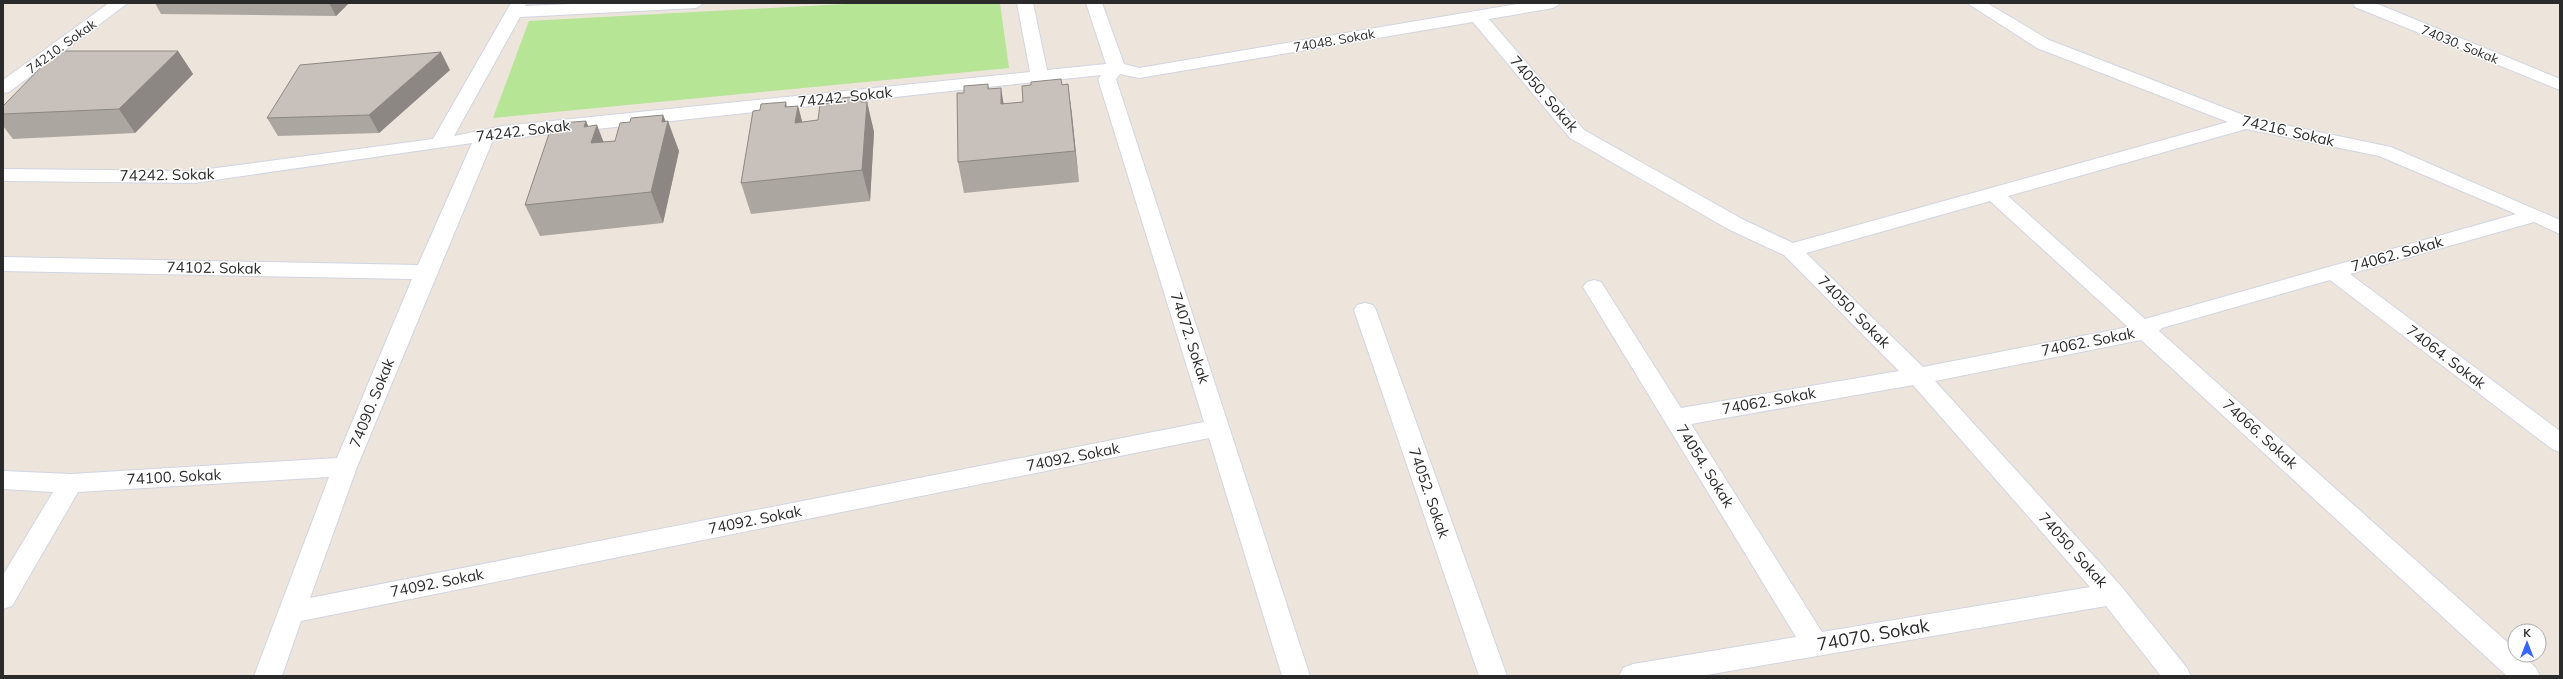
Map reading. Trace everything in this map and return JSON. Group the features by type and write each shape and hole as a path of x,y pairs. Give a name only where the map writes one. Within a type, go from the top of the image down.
{"street":[{"name":"74210. Sokak","path":"3,88 120,3"},
{"path":"440,144 516,7 696,3"},
{"path":"1025,3 1040,77"},
{"path":"1094,3 1116,68"},
{"name":"74048. Sokak","path":"1116,68 1139,73 1489,10 1553,3"},
{"name":"74216. Sokak","path":"1975,3 2043,44 2246,123 2384,151 2536,215 2560,228"},
{"name":"74030. Sokak","path":"2361,3 2560,85"},
{"name":"74050. Sokak","path":"1489,10 1576,134 1736,224 1791,250 1918,376 2112,594 2177,676"},
{"name":"74242. Sokak","path":"5,177 194,177 440,144 486,134 1116,68"},
{"name":"74072. Sokak","path":"1116,68 1107,79 1296,676"},
{"path":"1791,250 2246,123"},
{"name":"74090. Sokak","path":"268,676 345,467 425,272 486,134"},
{"name":"74066. Sokak","path":"1994,193 2526,676"},
{"name":"74062. Sokak","path":"1675,418 1918,376 2147,331 2154,323 2536,215"},
{"name":"74102. Sokak","path":"3,264 425,272"},
{"name":"74064. Sokak","path":"2333,272 2560,443"},
{"name":"74054. Sokak","path":"1594,287 1816,645"},
{"name":"74052. Sokak","path":"1365,310 1493,676"},
{"name":"74092. Sokak","path":"292,612 1218,428"},
{"name":"74100. Sokak","path":"3,480 72,483 345,467"},
{"path":"3,598 72,483"},
{"name":"74070. Sokak","path":"1634,676 2112,594"}],"green space":[{"path":"864,3 1000,3 1009,68 493,118 529,21"}],"building":[{"path":"57,51 178,51 119,109 3,114 3,106"},
{"path":"441,52 369,115 267,118 300,65"},
{"path":"1061,79 1062,85 1068,84 1075,151 958,162 957,93 964,93 964,86 988,84 988,89 1001,88 1001,104 1023,102 1022,86 1031,85 1031,82"},
{"path":"861,96 861,102 867,102 862,170 741,183 753,111 760,110 761,104 786,102 785,107 798,106 795,123 818,120 820,104 830,103 830,99"},
{"path":"663,115 662,122 668,121 651,192 525,205 550,131 558,130 560,123 586,121 584,127 597,125 591,143 615,141 620,123 630,122 631,118"}]}
